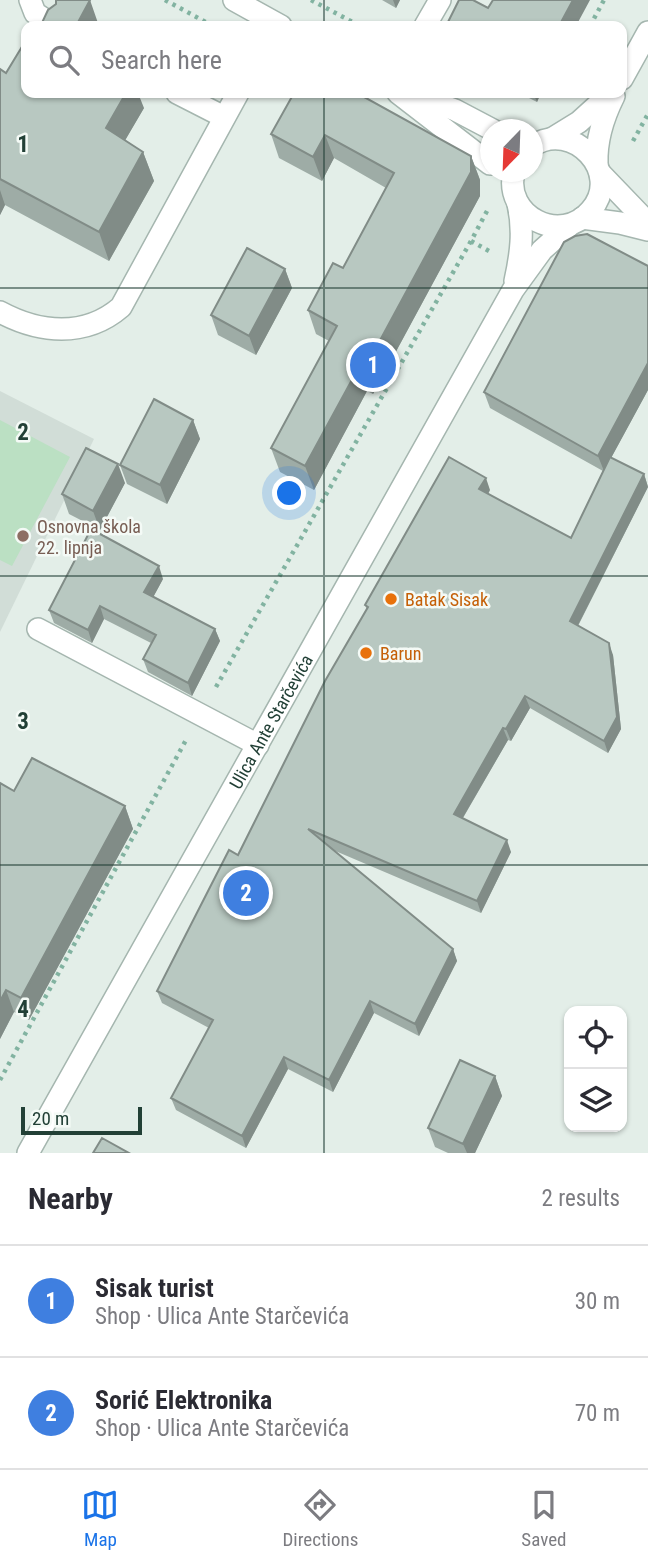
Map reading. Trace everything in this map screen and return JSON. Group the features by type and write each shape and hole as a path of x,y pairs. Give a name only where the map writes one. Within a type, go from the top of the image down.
{"street":[{"path":"30,0 35,13 47,21"},
{"path":"234,0 271,21"},
{"path":"428,21 440,0"},
{"path":"627,70 648,32"},
{"path":"187,98 224,117"},
{"path":"0,312 21,324 70,329 89,326 121,307 234,98"},
{"path":"405,98 480,156"},
{"path":"423,98 480,123"},
{"path":"543,140 579,122 607,98"},
{"path":"598,168 598,138 611,98"},
{"path":"543,142 566,139 589,152 598,168 648,223"},
{"name":"Ulica Ante Starčevića","path":"28,1153 513,290 542,250 592,209 601,186 598,168"},
{"path":"515,188 535,221 558,227 577,221 620,223 648,230"},
{"name":"Ulica Ante Starčevića","path":"513,290 522,240 522,221 515,188"},
{"path":"38,629 258,745"}],"path":[{"path":"165,0 205,21"},
{"path":"311,0 351,21"},
{"path":"593,21 604,0"},
{"path":"632,143 648,114"},
{"path":"0,1080 201,713 471,241"}],"shaded area":[{"name":"Osnovna škola 22. lipnja","path":"0,391 94,439 0,632"}],"green space":[{"path":"0,420 70,457 12,566 0,560"}],"building":[{"path":"56,0 90,0 79,21 43,21 48,10 56,4"},
{"path":"459,0 473,0 488,8 493,0 573,0 562,21 448,21"},
{"path":"21,48 21,98 123,98 106,128 143,152 99,232 0,179 0,69 6,73"},
{"path":"291,98 366,98 471,156 471,172 364,370 359,367 305,466 271,448 337,326 308,310 333,263 343,268 394,173 325,135 313,157 271,134"},
{"path":"587,234 648,266 648,363 598,456 484,392 564,242"},
{"path":"247,248 285,269 249,336 211,315"},
{"path":"154,399 193,420 160,485 120,465"},
{"path":"86,448 118,464 93,511 62,494"},
{"path":"449,457 486,478 479,489 571,538 610,457 644,474 570,621 609,643 617,717 604,741 525,696 506,729 503,728 454,814 507,840 477,901 308,829 453,949 415,1024 370,1001 329,1080 284,1057 242,1136 171,1098 213,1020 157,991 229,850 238,855 325,681 368,607 365,605"},
{"path":"91,529 159,566 144,592 215,629 188,683 143,659 156,635 100,606 88,630 49,610"},
{"path":"32,758 125,806 21,998 6,990 0,1001 0,783 14,791"},
{"path":"460,1060 495,1076 463,1144 428,1128"},
{"path":"102,1138 129,1153 93,1153"}],"place":[{"name":"Sisak turist","path":"373,365"},
{"name":"Osnovna škola 22. lipnja","path":"23,536"},
{"name":"Batak Sisak","path":"391,599"},
{"name":"Barun","path":"366,653"},
{"name":"Sorić Elektronika","path":"246,893"}]}
